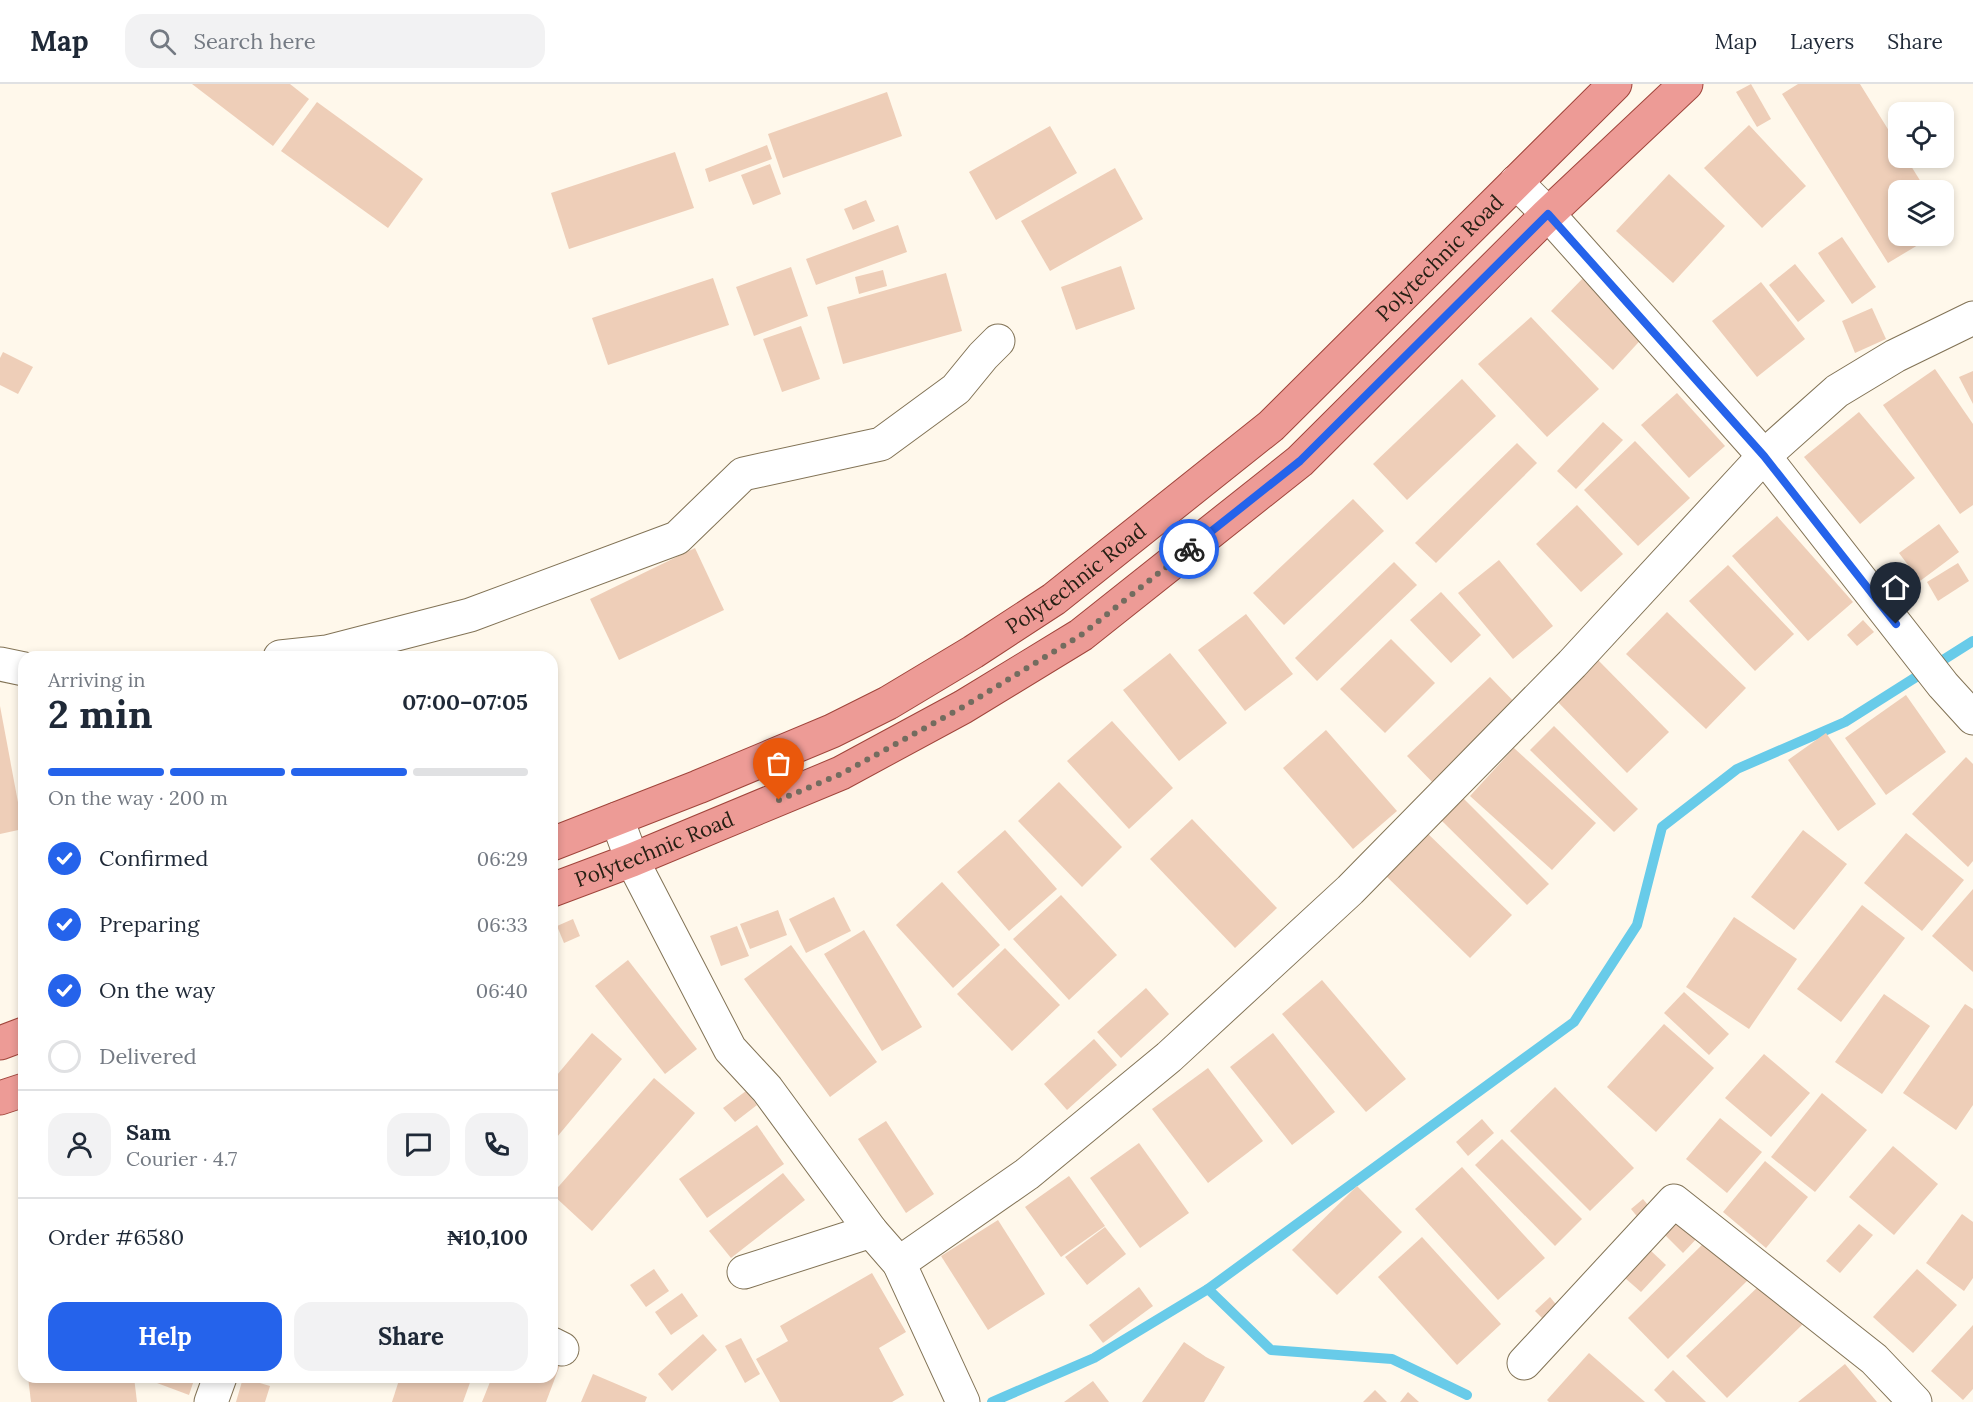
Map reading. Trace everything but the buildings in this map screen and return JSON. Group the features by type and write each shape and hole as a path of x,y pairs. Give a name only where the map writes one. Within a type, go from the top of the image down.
{"main road":[{"name":"Polytechnic Road","path":"558,842 747,767 860,717 973,652 1053,599 1271,426 1615,84"},
{"name":"Polytechnic Road","path":"558,888 632,860 841,774 963,707 1081,635 1300,461 1548,214 1686,84"},
{"path":"0,1043 18,1036"},
{"path":"0,1098 18,1092"}],"street":[{"path":"1516,182 1548,214 1764,456 1943,685 1973,718"},
{"path":"899,1263 1026,1174 1169,1058 1350,890 1572,664 1764,456 1837,391 1895,356 1973,318"},
{"path":"331,651 470,615 677,538 743,474 881,444 957,389 982,356 998,341"},
{"path":"0,664 18,668"},
{"path":"617,819 632,860 729,1049 767,1089 871,1231 899,1263 959,1394"},
{"path":"1524,1364 1674,1201 1874,1359 1915,1402"},
{"path":"744,1272 871,1231"},
{"path":"211,1402 218,1383"}],"waterway":[{"path":"992,1402 1094,1358 1208,1289 1574,1022 1637,925 1662,827 1737,769 1845,722 1973,641"},
{"path":"1208,1289 1271,1350 1392,1359 1467,1395"}],"way so far":[{"path":"779,800 841,774 963,707 1081,635 1189,549"}],"route":[{"path":"1189,549 1300,461 1548,214 1764,456 1896,624"}]}
